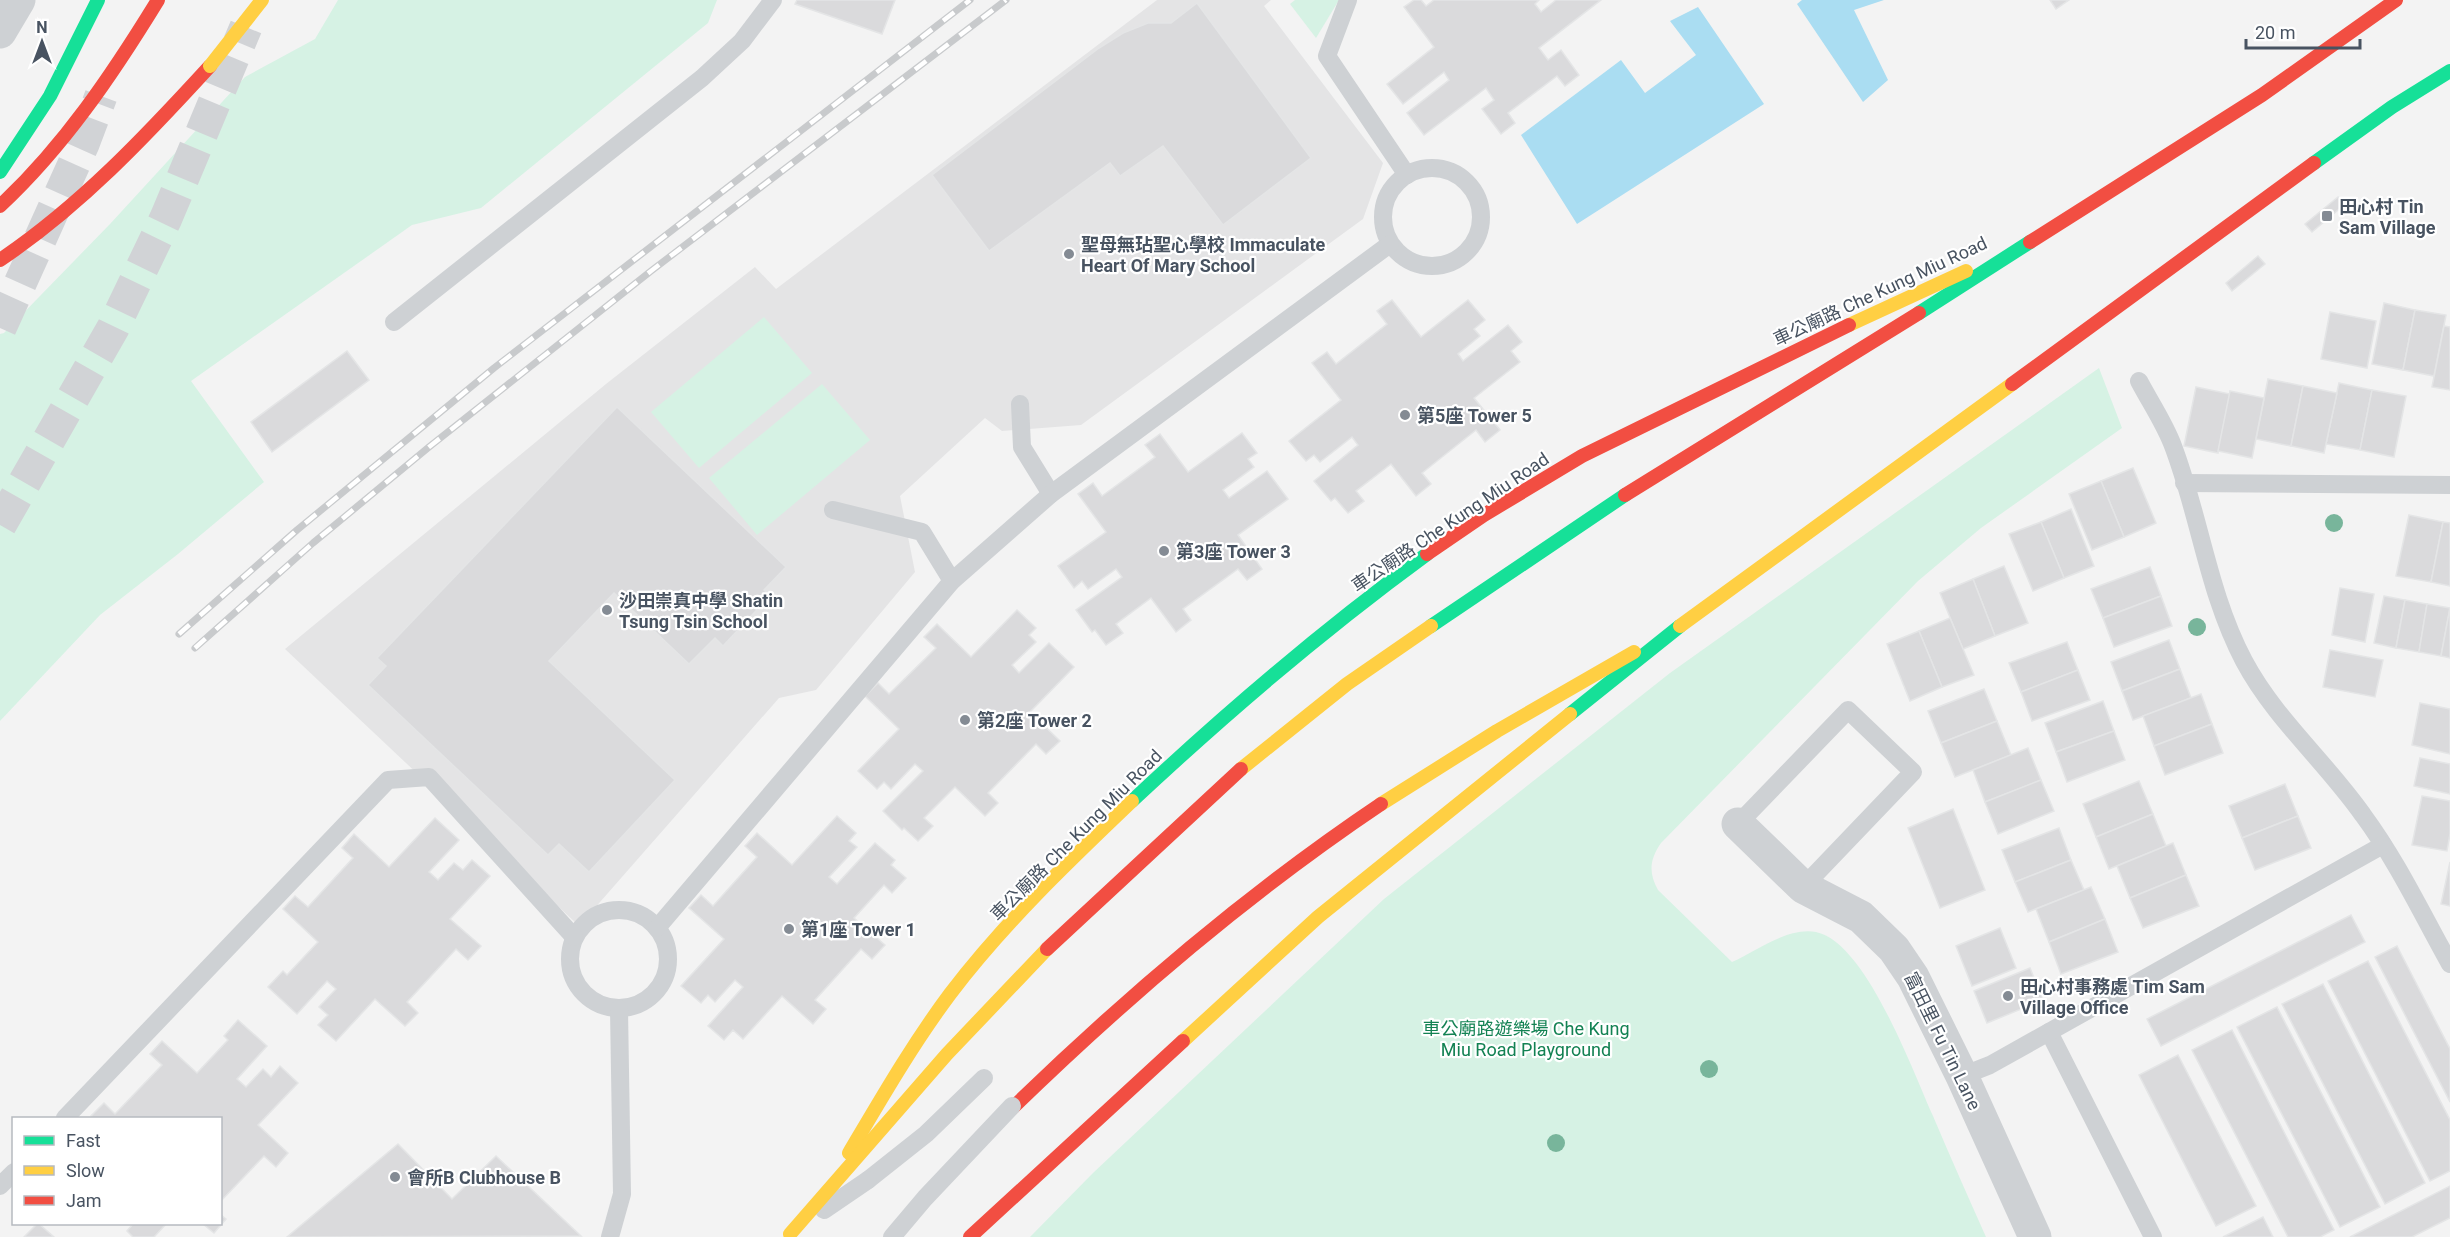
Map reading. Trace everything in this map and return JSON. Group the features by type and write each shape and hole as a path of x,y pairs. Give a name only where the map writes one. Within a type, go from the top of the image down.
{"main road":[{"path":"0,172 50,96 98,0"},
{"path":"0,206 52,151 93,100 158,0"},
{"path":"0,260 82,196 161,119 210,66 262,0"},
{"name":"車公廟路 Che Kung Miu Road","path":"792,1236 915,1045 978,959 1075,855 1148,786 1207,731 1343,618 1480,519 1542,479 1618,437 1829,334 2030,242 2265,93 2334,47 2396,0"},
{"path":"970,1237 1318,917 1680,627 2347,139 2424,86 2450,71"},
{"path":"792,1236 910,1094 1044,952 1122,877 1241,769 1355,678 1635,488 1847,359 2030,242"},
{"path":"891,1237 982,1138 1042,1078 1160,972 1279,877 1351,826 1477,744 1577,683 1680,627"}],"street":[{"path":"0,32 19,0"},
{"name":"富田里 Fu Tin Lane","path":"1738,825 1803,887 1861,917 1894,949 1913,977 1962,1076 2035,1237"}],"lane":[{"path":"394,322 702,78 742,41 773,0"},
{"path":"1348,0 1327,56 1407,175"},
{"path":"1440,168 1455,173 1468,183 1478,197 1482,213 1480,229 1474,244 1462,256 1448,264 1432,267 1416,264 1401,256 1390,244 1383,229 1382,213 1386,198 1395,185 1407,175 1423,169 1440,168"},
{"path":"657,928 952,581 1051,495 1390,244"},
{"path":"2139,381 2173,444 2212,582 2226,623 2244,662 2273,707 2292,732 2341,786 2383,845 2450,964"},
{"path":"1020,404 1022,447 1051,495"},
{"path":"2184,483 2450,485"},
{"path":"833,510 922,532 952,581"},
{"name":"富田里 Fu Tin Lane","path":"1738,825 1848,710 1913,772 1803,887"},
{"path":"67,1117 388,780 429,777 574,937"},
{"path":"1962,1076 1990,1065 2383,845"},
{"path":"613,909 630,911 645,917 657,928 666,941 667,973 660,987 649,999 619,1009 602,1005 588,998 576,985 570,970 569,953 574,937 584,923 597,914 613,909"},
{"path":"610,1237 622,1194 619,1009"},
{"path":"2049,1032 2153,1237"},
{"path":"792,1236 926,1134 984,1078"},
{"path":"891,1237 1012,1106"},
{"path":"0,1186 12,1174"}],"shaded area":[{"path":"1157,0 1271,0 1264,6 1383,163 1363,219 1081,425 1002,431 985,418 900,496 915,572 816,690 779,698 579,926 285,649 606,384 755,267 776,289"}],"green space":[{"path":"338,0 717,0 708,23 481,208 412,225 191,381 264,482 100,615 0,721 0,334 4,333 110,224 245,77 315,39"},
{"path":"1295,0 1339,0 1316,38 1290,4"},
{"path":"764,317 812,373 699,468 651,412"},
{"name":"車公廟路遊樂場 Che Kung Miu Road Playground","path":"2099,368 2122,428 1981,528 1918,581 1661,843 1654,855 1652,866 1658,890 1732,962 1783,936 1805,931 1816,932 1835,941 1853,959 1886,1011 1986,1237 1030,1237 1093,1173 1384,899 1670,673"},
{"path":"822,384 870,440 757,535 709,478"}],"water":[{"path":"1802,0 1884,0 1854,10 1888,80 1863,102 1797,4"},
{"path":"1698,7 1764,104 1577,224 1521,135 1621,60 1645,93 1696,55 1670,21"}],"building":[{"path":"797,0 895,0 882,34 795,4"},
{"path":"1414,0 1421,0 1426,6 1434,0 1539,0 1535,4 1541,12 1556,0 1601,0 1539,48 1548,60 1561,50 1579,75 1565,86 1557,76 1508,113 1515,123 1501,134 1482,109 1494,100 1486,88 1424,135 1407,113 1449,80 1444,72 1403,104 1387,84 1434,47 1404,7"},
{"path":"2050,0 2069,0 2056,9"},
{"path":"1197,3 1311,158 1223,225 1163,146 1120,176 1110,163 989,251 932,175 1099,48 1123,33 1148,23 1171,23"},
{"path":"2338,197 2344,205 2312,232 2305,224"},
{"path":"2258,256 2265,264 2232,291 2226,283"},
{"name":"第5座 Tower 5","path":"1392,300 1421,337 1468,300 1485,320 1474,329 1480,336 1458,354 1463,361 1508,325 1522,342 1511,351 1520,362 1474,398 1500,430 1485,442 1476,430 1422,473 1431,484 1416,496 1391,464 1356,491 1364,501 1348,513 1335,498 1331,501 1314,481 1358,445 1352,437 1320,462 1314,455 1306,461 1289,441 1341,400 1312,363 1327,352 1336,364 1387,324 1377,311"},
{"path":"2384,303 2415,310 2403,370 2372,364"},
{"path":"2415,310 2446,315 2434,376 2403,370"},
{"path":"2330,312 2376,321 2367,368 2321,359"},
{"path":"2444,326 2450,327 2450,390 2432,387"},
{"path":"347,351 369,380 272,452 251,422"},
{"path":"2268,379 2303,386 2291,446 2256,439"},
{"path":"2339,383 2372,390 2360,450 2326,444"},
{"path":"2303,386 2337,393 2324,453 2291,446"},
{"path":"2196,387 2230,394 2218,453 2184,446"},
{"path":"2372,390 2406,396 2394,457 2360,450"},
{"path":"2230,391 2264,398 2252,458 2218,451"},
{"path":"617,407 786,567 764,590 770,596 723,646 715,638 689,664 614,593 549,661 675,780 589,872 559,844 548,855 368,685 386,666 377,658"},
{"name":"第3座 Tower 3","path":"1242,433 1257,453 1248,459 1254,467 1223,490 1229,498 1267,471 1288,499 1238,535 1262,569 1247,580 1238,569 1183,609 1191,620 1176,632 1151,598 1116,624 1123,633 1106,645 1095,630 1092,632 1076,610 1122,577 1116,569 1088,589 1082,581 1074,588 1058,566 1106,532 1078,494 1093,483 1102,496 1155,457 1145,445 1160,434 1188,472"},
{"path":"2133,468 2156,523 2124,537 2101,481"},
{"path":"2101,481 2124,537 2092,550 2069,494"},
{"path":"2071,509 2094,566 2064,578 2041,522"},
{"path":"2409,515 2443,522 2431,582 2396,576"},
{"path":"2041,522 2064,578 2033,591 2009,534"},
{"path":"2443,522 2450,523 2450,586 2431,582"},
{"path":"2004,566 2028,623 1995,636 1973,579"},
{"path":"2150,567 2161,596 2103,618 2091,589"},
{"path":"1973,579 1995,636 1963,649 1940,593"},
{"path":"2340,588 2374,594 2365,642 2332,635"},
{"path":"2161,596 2172,626 2114,647 2103,618"},
{"path":"2384,596 2405,600 2396,648 2374,643"},
{"path":"2405,600 2427,604 2419,652 2396,648"},
{"path":"2427,604 2450,608 2441,656 2419,652"},
{"path":"2450,608 2450,658 2441,656"},
{"name":"第2座 Tower 2","path":"1017,610 1036,628 1029,635 1036,642 1012,665 1019,673 1049,643 1074,667 1030,712 1060,741 1046,754 1036,744 988,793 998,803 985,816 955,787 924,818 933,826 918,841 904,828 902,830 883,811 923,771 915,764 891,789 884,782 877,789 858,771 899,729 865,696 878,683 889,694 936,648 924,637 937,624 971,657"},
{"path":"1950,618 1974,675 1942,687 1919,631"},
{"path":"1919,631 1942,687 1910,701 1887,644"},
{"path":"2169,640 2180,669 2122,691 2111,662"},
{"path":"2067,642 2078,670 2021,692 2009,663"},
{"path":"2330,650 2383,660 2375,697 2323,687"},
{"path":"2180,669 2191,698 2133,720 2122,691"},
{"path":"2078,670 2090,700 2032,721 2021,692"},
{"path":"1984,689 1997,721 1941,743 1928,711"},
{"path":"2201,694 2212,724 2154,746 2143,716"},
{"path":"2103,701 2114,731 2056,752 2045,723"},
{"path":"2420,703 2450,709 2450,754 2412,745"},
{"path":"1997,721 2011,755 1955,777 1941,743"},
{"path":"2212,724 2223,753 2165,775 2154,746"},
{"path":"2114,731 2125,760 2067,782 2056,752"},
{"path":"2028,748 2041,780 1985,802 1973,770"},
{"path":"2420,758 2450,764 2450,794 2414,786"},
{"path":"2041,780 2054,811 1998,834 1985,802"},
{"path":"2139,781 2153,814 2096,837 2083,804"},
{"path":"2285,784 2298,816 2242,838 2229,806"},
{"path":"2422,796 2450,801 2450,834 2447,851 2412,845"},
{"path":"1953,809 1985,890 1940,908 1908,828"},
{"path":"2153,814 2166,846 2109,869 2096,837"},
{"name":"第1座 Tower 1","path":"837,816 856,833 849,841 857,847 829,877 837,884 875,843 895,860 891,865 906,878 892,893 884,885 854,918 885,945 872,959 861,949 815,1000 826,1009 813,1024 782,996 743,1039 733,1030 724,1040 708,1026 743,987 735,980 715,1002 708,995 701,1003 681,986 724,939 689,908 701,895 713,906 757,857 745,846 757,833 792,865"},
{"path":"2298,816 2311,848 2255,870 2242,838"},
{"path":"435,818 459,840 429,872 438,880 454,863 463,870 472,860 490,876 450,919 481,946 468,960 456,949 407,1002 418,1013 405,1026 375,999 336,1041 318,1025 328,1015 319,1007 336,989 327,981 297,1014 268,987 283,971 287,975 318,942 283,909 295,896 308,907 353,858 342,848 354,834 389,867"},
{"path":"2059,828 2071,860 2015,882 2002,850"},
{"path":"2173,843 2186,875 2130,898 2117,866"},
{"path":"2071,860 2084,890 2028,912 2015,882"},
{"path":"2450,862 2450,906 2441,904"},
{"path":"2186,875 2199,906 2143,928 2130,898"},
{"path":"2091,887 2105,919 2049,942 2036,909"},
{"path":"2351,915 2365,942 2161,1046 2147,1019"},
{"path":"2105,919 2118,952 2061,974 2049,942"},
{"path":"2000,928 2016,968 1972,986 1956,946"},
{"path":"2397,946 2450,1049 2450,1102 2375,957"},
{"path":"2368,961 2450,1120 2450,1171 2430,1181 2328,981"},
{"name":"田心村事務處 Tim Sam Village Office","path":"2030,968 2043,1000 1987,1023 1974,991"},
{"path":"2323,984 2425,1183 2385,1204 2282,1004"},
{"path":"2277,1007 2380,1207 2340,1227 2237,1027"},
{"path":"238,1020 267,1046 237,1079 246,1087 263,1069 271,1077 280,1066 298,1083 258,1125 288,1153 276,1167 264,1156 222,1200 222,1117 91,1116 104,1103 115,1114 162,1065 150,1054 162,1041 197,1073 228,1040 224,1036"},
{"path":"2232,1030 2334,1230 2320,1237 2288,1237 2192,1050"},
{"path":"2178,1055 2256,1206 2216,1226 2139,1075"},
{"name":"會所B Clubhouse B","path":"398,1144 452,1199 496,1156 581,1236 287,1237"},
{"path":"2450,1186 2450,1218 2412,1237 2350,1237"},
{"path":"2263,1217 2273,1237 2223,1237"},
{"path":"36,1225 40,1225 54,1237 24,1237"},
{"path":"132,1225 165,1225 154,1237 133,1237 127,1231"},
{"path":"204,1225 221,1225 214,1233"}],"tunnel":[{"path":"0,525 113,328 166,218 246,27"},
{"path":"0,328 83,144 101,96"}],"railway":[{"path":"179,634 297,530 494,368 970,0"},
{"path":"195,648 313,543 429,447 651,271 1006,0"}],"traffic: fast":[{"path":"0,172 50,96 98,0"},
{"path":"2314,163 2392,107 2450,71"},
{"path":"1919,313 2030,242"},
{"path":"1431,626 1625,495"},
{"path":"1132,801 1276,673 1350,612 1427,554"},
{"path":"1570,714 1680,626"}],"traffic: slow":[{"path":"210,66 262,0"},
{"path":"1849,325 1966,271"},
{"path":"1680,626 2012,384"},
{"path":"1241,769 1347,684 1431,626"},
{"path":"1381,804 1497,731 1634,652"},
{"path":"1183,1041 1318,917 1570,714"},
{"path":"849,1153 897,1072 970,968 1037,894 1132,801"},
{"path":"790,1234 947,1054 1047,949"}],"traffic: jam":[{"path":"0,206 45,159 86,109 158,0"},
{"path":"2030,242 2262,95 2396,0"},
{"path":"0,260 84,194 161,119 210,66"},
{"path":"2012,384 2314,163"},
{"path":"1625,495 1919,313"},
{"path":"1427,554 1484,515 1582,456 1849,325"},
{"path":"1047,949 1241,769"},
{"path":"987,1133 1080,1044 1176,959 1276,879 1381,804"},
{"path":"970,1237 1183,1041"}],"place":[{"name":"田心村 Tin Sam Village","path":"2327,216"},
{"name":"聖母無玷聖心學校 Immaculate Heart Of Mary School","path":"1069,254"},
{"name":"第5座 Tower 5","path":"1405,415"},
{"name":"第3座 Tower 3","path":"1164,551"},
{"name":"沙田崇真中學 Shatin Tsung Tsin School","path":"607,610"},
{"name":"第2座 Tower 2","path":"965,720"},
{"name":"第1座 Tower 1","path":"789,929"},
{"name":"田心村事務處 Tim Sam Village Office","path":"2008,996"},
{"name":"會所B Clubhouse B","path":"395,1177"}]}
